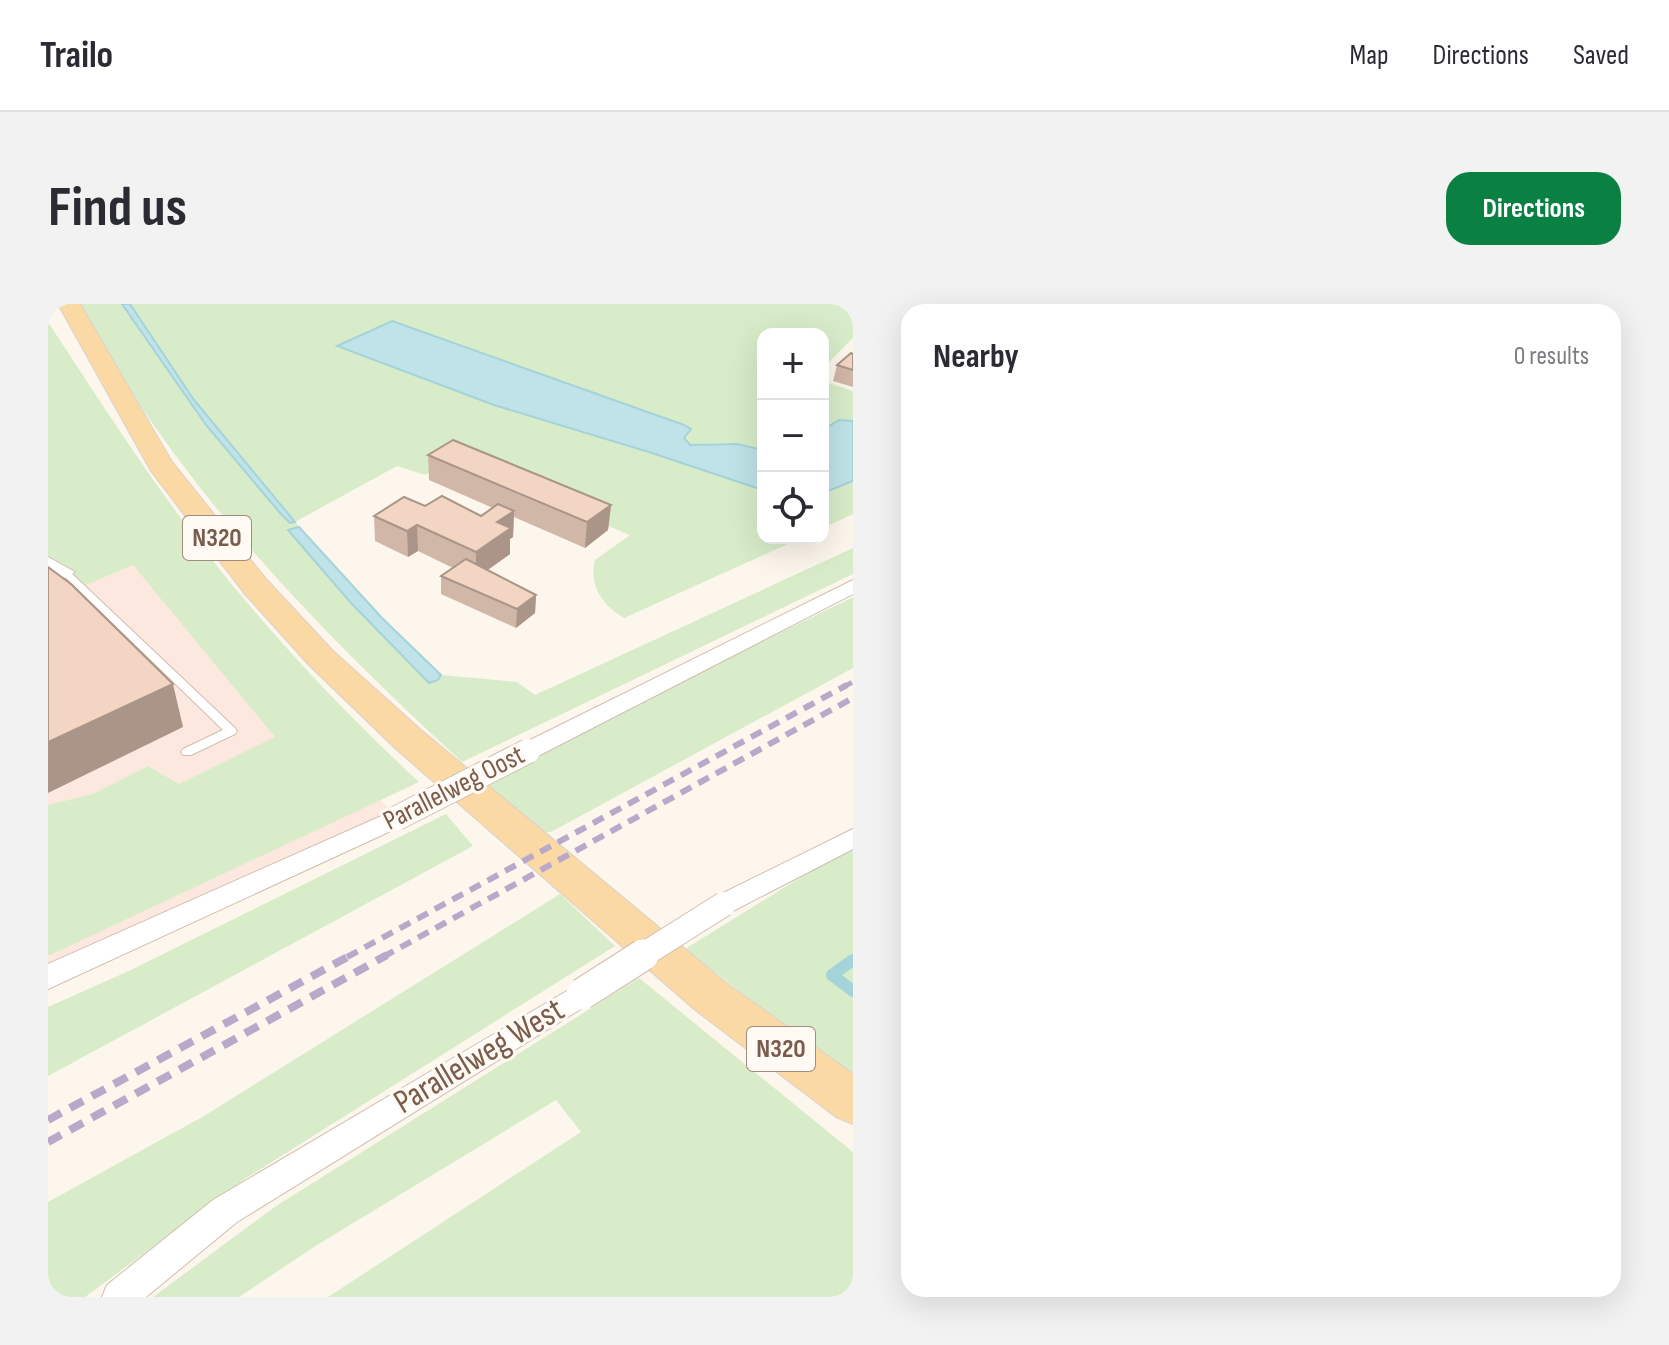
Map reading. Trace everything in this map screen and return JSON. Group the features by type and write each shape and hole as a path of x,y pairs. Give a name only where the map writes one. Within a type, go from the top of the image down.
{"main road":[{"name":"N320","path":"69,304 160,465 255,586 321,658 408,739 710,996 853,1102"}],"street":[{"name":"Parallelweg Oost","path":"48,977 397,818 853,586"},
{"name":"Parallelweg West","path":"119,1297 225,1211 724,904 853,838"}],"lane":[{"path":"57,568 231,731 187,752"}],"shaded area":[{"path":"48,380 221,629 397,818 48,977"}],"green space":[{"path":"80,304 853,304 853,338 829,362 829,328 757,328 757,449 719,443 689,445 684,438 684,425 490,358 338,346 494,405 757,488 757,544 788,544 624,618 609,607 599,594 594,569 595,560 630,535 453,461 425,475 397,466 295,522 382,618 441,675 517,682 535,695 853,548 853,574 462,762 341,646 228,523 149,418"},
{"path":"48,322 161,490 234,587 323,688 419,782 48,956 48,805 93,794 148,766 179,784 275,737 133,565 48,601"},
{"path":"829,383 853,391 853,421 829,426"},
{"path":"853,481 853,514 829,525 829,491"},
{"path":"853,597 853,668 551,832 540,832 483,780"},
{"path":"446,814 473,846 48,1076 48,1007 131,970"},
{"path":"853,845 853,1080 685,949"},
{"path":"560,894 615,946 248,1177 85,1297 48,1297 48,1202 204,1116"},
{"path":"639,978 853,1152 853,1297 328,1297 581,1132 556,1100 317,1245 239,1297 153,1297 276,1206"}],"water":[{"path":"122,304 130,304 194,400 295,522 290,523 280,513 206,425"},
{"path":"392,321 684,425 691,429 684,438 690,445 737,444 757,449 757,488 494,405 337,346"},
{"path":"839,420 853,421 853,481 829,491 829,472 829,426"},
{"path":"299,527 382,618 441,675 438,680 429,683 351,603 288,530"}],"building":[{"path":"851,353 853,370 837,365"},
{"path":"453,440 611,505 587,522 428,455"},
{"path":"442,496 481,516 498,504 514,511 497,522 511,528 476,552 417,525 407,531 374,516 404,497 425,506"},
{"path":"466,559 536,595 517,609 441,576"},
{"path":"48,567 71,584 173,684 48,742"}],"waterway":[{"path":"853,960 832,975 853,991"}],"railway":[{"path":"847,685 853,682"},
{"path":"347,957 847,685"},
{"path":"843,687 847,685"},
{"path":"383,957 853,698"},
{"path":"48,1120 351,955"},
{"path":"48,1142 387,955"}]}
